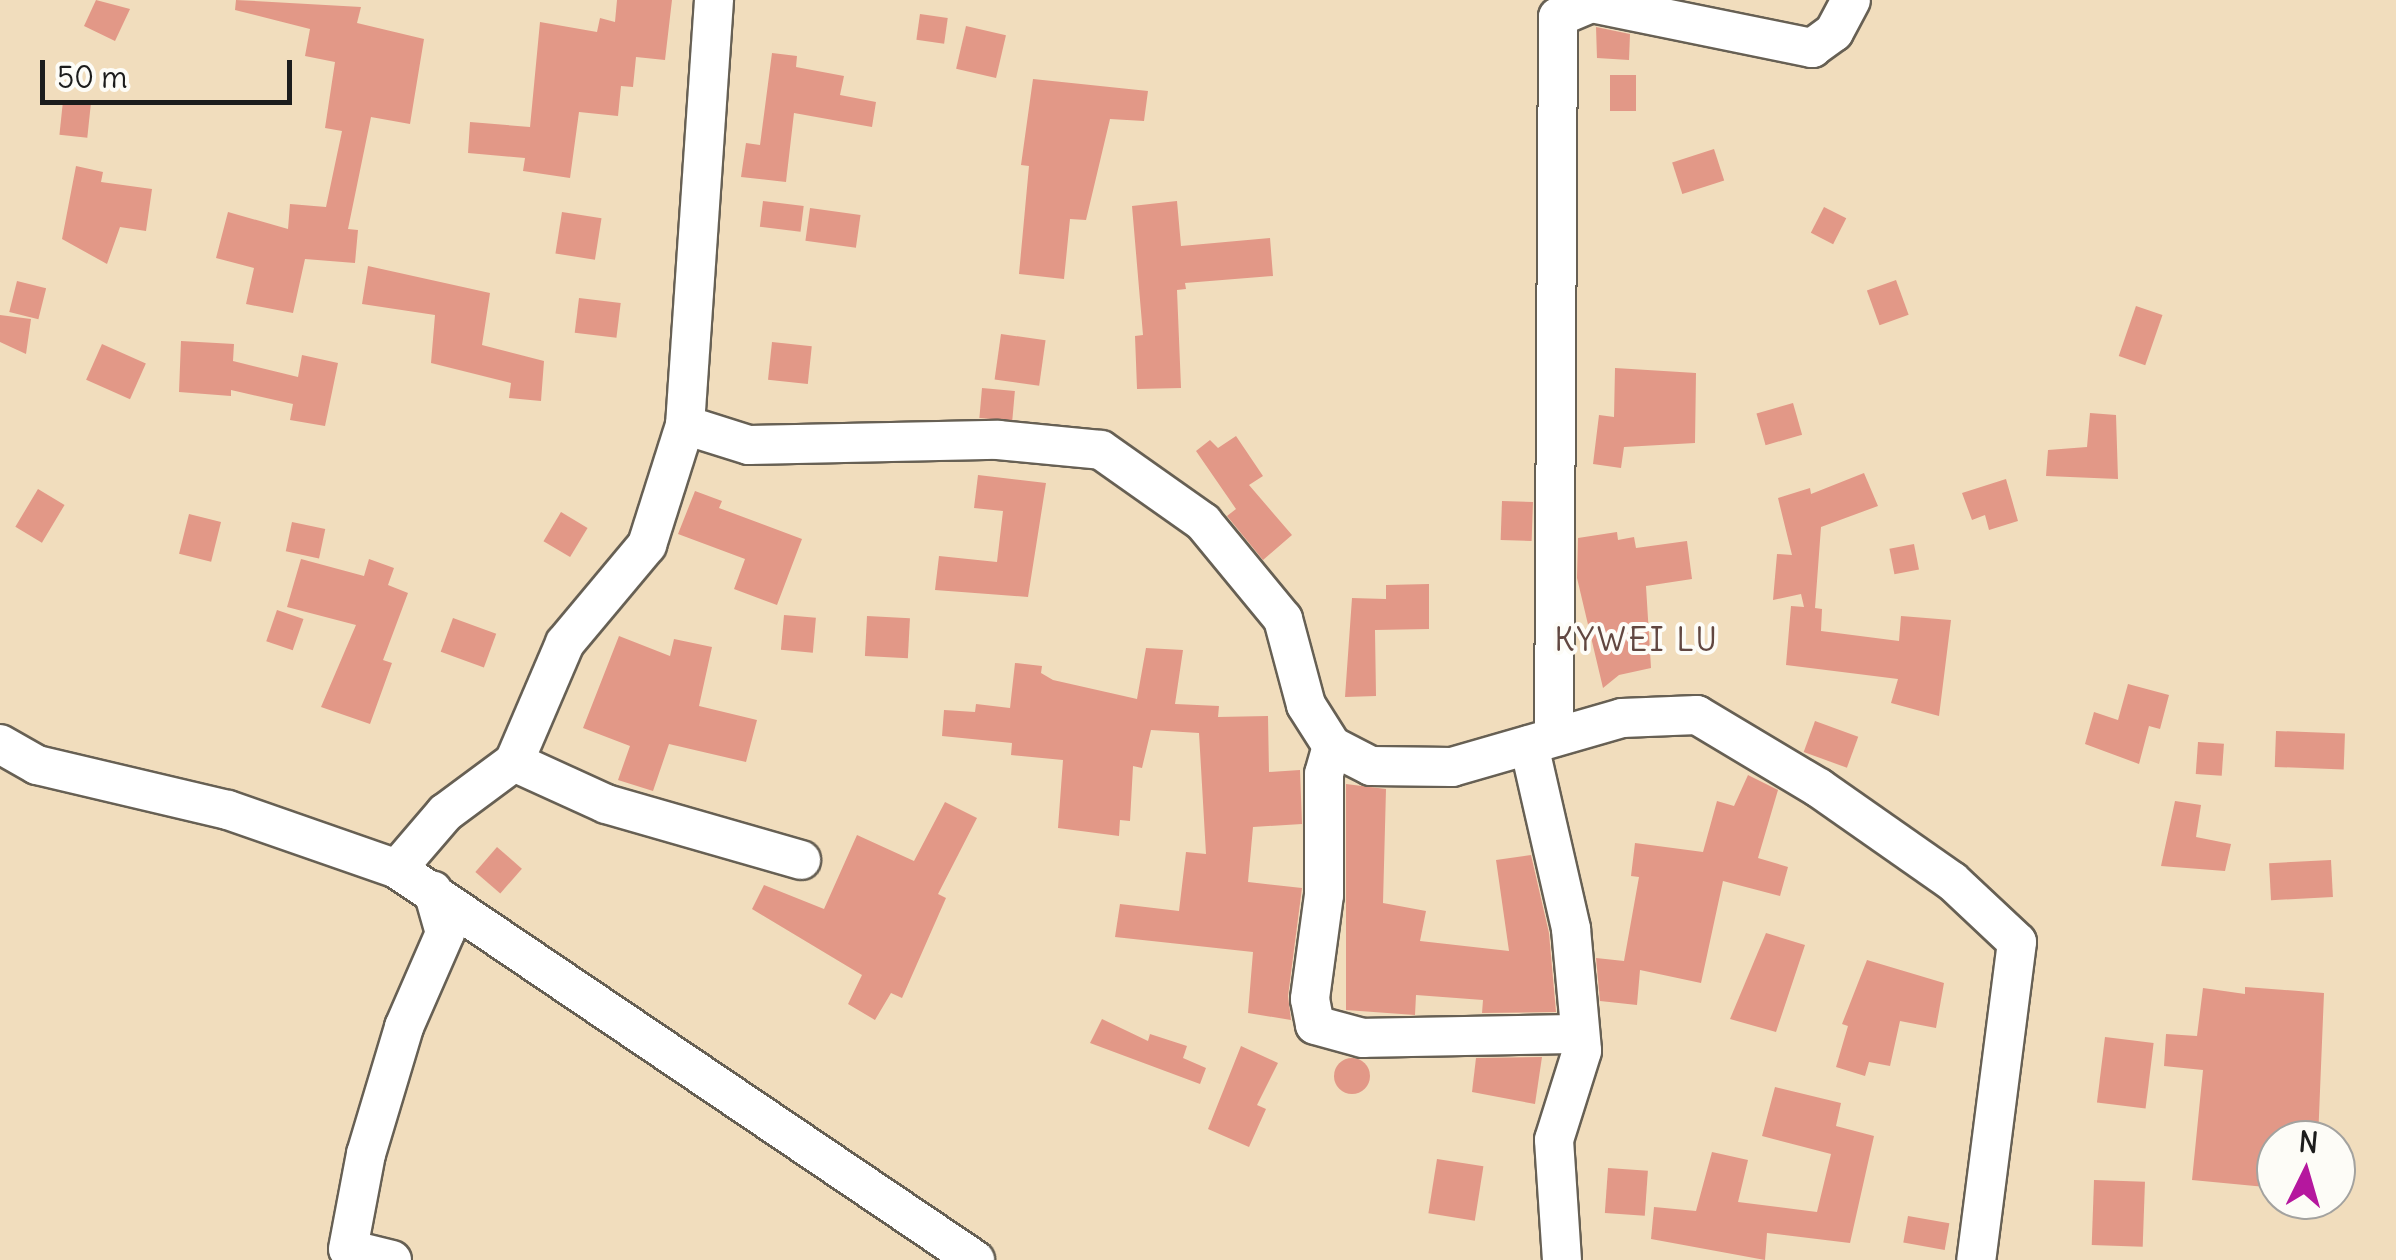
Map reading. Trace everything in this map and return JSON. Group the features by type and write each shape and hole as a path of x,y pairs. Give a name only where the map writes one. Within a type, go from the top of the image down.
{"street":[{"path":"397,869 445,813 514,762 564,644 647,545 685,425 714,0"},
{"path":"1562,1260 1554,1210 1554,1140 1582,1051 1571,929 1541,741 1558,17 1591,3 1812,48 1834,32 1851,0"},
{"path":"685,425 748,445 998,440 1102,450 1204,522 1283,619 1306,705 1332,746 1372,766 1452,767 1622,718 1697,715 1819,788 1938,870 2018,942 1976,1260"},
{"path":"0,744 36,765 228,810 397,869 976,1260"},
{"path":"1332,746 1324,774 1324,895 1310,999 1314,1025 1363,1038 1580,1034"},
{"path":"514,762 606,804 801,860"},
{"path":"392,1260 347,1254 366,1154 404,1027 445,933 433,890"}],"building":[{"path":"96,0 130,9 115,41 84,26"},
{"path":"236,0 361,7 357,23 424,39 410,124 371,117 348,229 358,230 355,263 305,259 293,313 246,304 254,268 216,258 228,212 288,229 290,204 326,207 342,131 325,128 335,62 305,56 310,29 235,10"},
{"path":"617,0 672,0 665,60 636,57 633,87 621,86 618,116 579,112 570,178 523,171 525,158 468,153 470,122 530,127 540,22 597,32 600,18 615,22"},
{"path":"920,14 948,18 944,44 916,40"},
{"path":"966,26 1006,35 996,78 956,69"},
{"path":"1596,27 1630,34 1629,60 1597,58"},
{"path":"772,53 797,56 796,67 844,76 840,95 876,102 872,127 794,113 786,182 741,177 746,143 760,145"},
{"path":"1610,75 1636,75 1636,111 1610,111"},
{"path":"1033,79 1148,91 1144,121 1110,119 1086,220 1070,219 1064,279 1019,274 1029,166 1021,165"},
{"path":"63,101 91,104 87,138 59,135"},
{"path":"1714,149 1724,180 1682,194 1672,163"},
{"path":"76,166 103,172 101,182 152,189 146,231 120,227 107,264 62,239"},
{"path":"763,201 804,206 801,232 760,227"},
{"path":"1177,201 1181,246 1270,238 1273,276 1185,283 1186,289 1177,290 1181,388 1137,389 1135,336 1143,335 1132,206"},
{"path":"1824,207 1846,218 1833,244 1811,233"},
{"path":"810,208 861,215 856,248 805,241"},
{"path":"562,212 602,218 595,260 555,253"},
{"path":"368,266 490,293 482,345 544,361 541,401 509,398 511,383 431,363 435,315 362,304"},
{"path":"1896,280 1909,315 1880,325 1867,291"},
{"path":"17,281 46,288 38,319 9,312"},
{"path":"579,298 621,303 616,338 575,333"},
{"path":"2136,306 2162,315 2145,365 2119,356"},
{"path":"0,315 31,319 26,354 0,342"},
{"path":"1001,334 1046,340 1039,386 995,380"},
{"path":"181,341 234,344 233,361 298,377 302,355 338,363 325,426 290,420 293,404 231,390 231,396 179,392"},
{"path":"772,342 812,346 808,384 768,380"},
{"path":"102,344 146,364 130,399 86,380"},
{"path":"1615,368 1696,373 1695,443 1624,447 1621,468 1593,464 1599,415 1614,417"},
{"path":"982,388 1015,391 1012,421 979,418"},
{"path":"1793,403 1802,435 1766,445 1756,413"},
{"path":"2090,413 2116,415 2118,479 2046,476 2048,450 2087,447"},
{"path":"1236,436 1263,476 1249,485 1292,535 1263,560 1227,516 1236,509 1196,451 1210,440 1218,448"},
{"path":"1864,473 1878,506 1821,527 1815,608 1822,609 1821,631 1899,641 1901,616 1951,620 1939,716 1891,703 1898,679 1786,665 1791,606 1804,607 1801,594 1773,600 1777,554 1792,555 1778,498 1810,488 1811,494"},
{"path":"978,475 1046,483 1028,597 935,590 939,556 997,562 1003,511 974,508"},
{"path":"2006,479 2018,521 1989,530 1985,515 1972,520 1962,493"},
{"path":"38,489 65,505 42,543 15,527"},
{"path":"695,491 722,501 719,508 802,539 777,605 734,589 745,559 678,534"},
{"path":"1502,501 1533,502 1532,541 1501,540"},
{"path":"561,512 588,528 570,557 543,541"},
{"path":"189,514 221,522 211,562 179,554"},
{"path":"292,522 325,529 319,558 286,551"},
{"path":"1617,532 1618,540 1634,537 1636,548 1687,541 1692,579 1646,586 1651,668 1619,675 1603,688 1577,578 1578,538"},
{"path":"1914,544 1919,570 1894,574 1889,549"},
{"path":"301,559 364,576 369,559 394,568 388,585 408,593 383,660 392,663 370,724 321,707 356,625 287,607"},
{"path":"1429,584 1429,629 1375,630 1376,696 1345,697 1352,598 1386,599 1386,585"},
{"path":"277,610 303,619 293,650 266,641"},
{"path":"784,615 816,618 813,653 781,650"},
{"path":"867,616 910,618 908,658 865,656"},
{"path":"453,618 496,634 484,668 441,652"},
{"path":"619,636 670,656 674,639 712,647 699,706 757,720 746,762 669,744 653,791 618,780 630,746 583,728"},
{"path":"1146,648 1183,650 1175,704 1219,706 1218,717 1268,716 1269,772 1300,770 1302,824 1253,827 1248,882 1302,888 1288,996 1291,1020 1248,1013 1253,952 1115,937 1120,904 1179,911 1186,852 1206,854 1199,733 1151,730 1142,768 1133,766 1130,821 1120,820 1119,836 1058,828 1063,760 1011,755 1012,743 942,736 944,710 975,712 976,704 1010,708 1015,663 1042,666 1041,673 1053,680 1137,699"},
{"path":"2128,684 2169,695 2160,729 2149,726 2139,764 2085,744 2094,712 2118,720"},
{"path":"1815,721 1858,737 1847,768 1804,752"},
{"path":"2276,731 2345,733 2344,769 2275,767"},
{"path":"2198,742 2224,744 2222,776 2196,774"},
{"path":"1748,775 1778,790 1758,858 1788,867 1780,896 1723,881 1701,983 1640,970 1637,1005 1600,1001 1596,958 1624,961 1639,877 1631,876 1635,843 1703,852 1717,801 1734,806"},
{"path":"1346,784 1386,789 1383,903 1426,911 1420,941 1509,951 1496,860 1531,855 1549,933 1556,1012 1482,1013 1483,1000 1416,995 1415,1015 1346,1010"},
{"path":"2175,801 2201,805 2196,837 2231,844 2225,871 2161,866"},
{"path":"945,802 977,818 938,894 946,898 902,998 891,993 875,1020 848,1004 862,975 752,909 764,885 824,909 857,835 914,861"},
{"path":"497,847 522,869 500,894 475,872"},
{"path":"2331,860 2333,897 2271,900 2269,863"},
{"path":"1766,933 1805,945 1776,1032 1730,1019"},
{"path":"1867,960 1944,983 1936,1028 1900,1021 1890,1066 1869,1062 1865,1076 1836,1067 1848,1026 1842,1024"},
{"path":"2245,987 2324,993 2319,1120 2256,1120 2256,1186 2192,1180 2203,1070 2164,1066 2166,1034 2197,1036 2203,988 2245,994"},
{"path":"1102,1019 1148,1041 1150,1034 1187,1046 1183,1058 1206,1068 1200,1084 1090,1043"},
{"path":"2105,1037 2154,1043 2146,1108 2097,1103"},
{"path":"1241,1046 1278,1063 1257,1105 1266,1109 1249,1147 1208,1129"},
{"path":"1542,1057 1535,1104 1472,1092 1476,1058"},
{"path":"1352,1058 1365,1063 1370,1076 1365,1089 1352,1094 1339,1089 1334,1076 1339,1063"},
{"path":"1775,1087 1841,1103 1836,1126 1874,1136 1850,1243 1767,1233 1765,1260 1651,1239 1654,1207 1696,1211 1712,1152 1748,1160 1738,1202 1817,1212 1831,1154 1762,1136"},
{"path":"1437,1159 1483,1166 1475,1221 1428,1213"},
{"path":"1608,1168 1648,1171 1645,1216 1605,1213"},
{"path":"2094,1180 2145,1182 2143,1247 2092,1245"},
{"path":"1908,1216 1949,1223 1945,1250 1903,1243"}],"district":[{"name":"KYWEI LU","path":"1637,640"}]}
